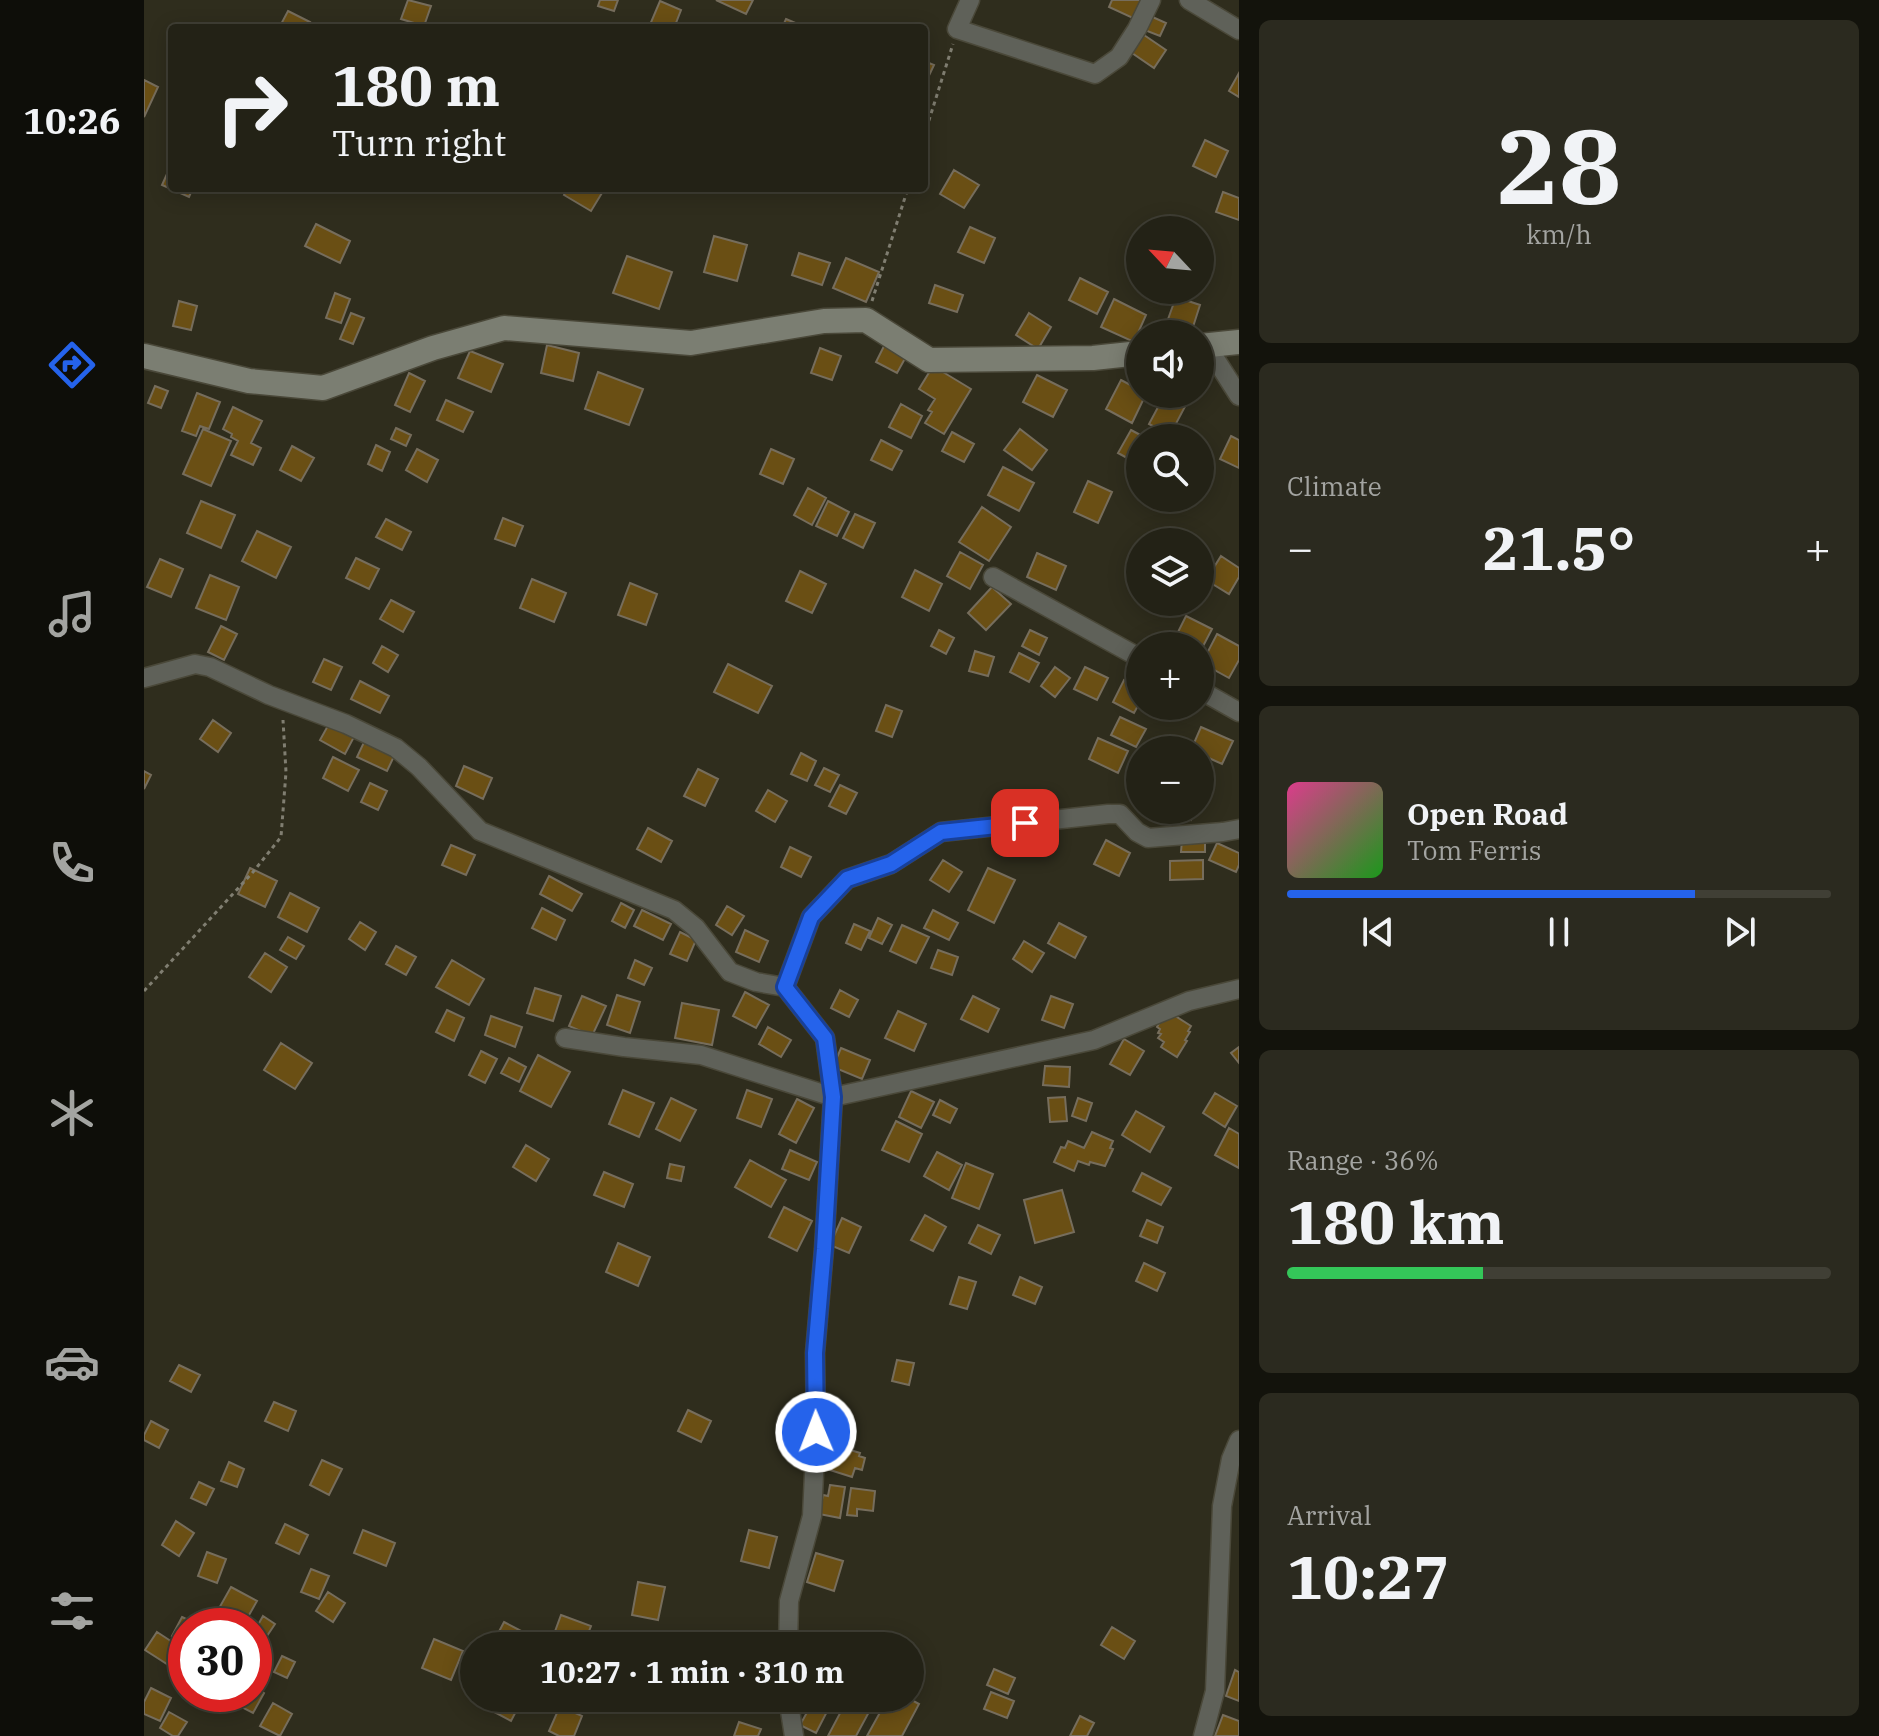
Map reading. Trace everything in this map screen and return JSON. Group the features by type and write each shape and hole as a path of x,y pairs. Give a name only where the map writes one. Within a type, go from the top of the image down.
{"main road":[{"path":"144,356 249,381 323,388 433,348 504,328 691,343 824,321 866,320 929,360 1093,358 1126,354"},
{"path":"1214,345 1239,342"}],"street":[{"path":"970,0 957,29 1095,74 1119,57 1151,0"},
{"path":"1189,0 1239,30"},
{"path":"1214,360 1239,396"},
{"path":"993,577 1126,650"},
{"path":"144,678 195,664 210,667 396,748 419,767 480,831 674,910 696,928 730,972 756,982 785,987 825,1038 833,1097 815,1353 816,1432 812,1516 789,1601 788,1632"},
{"path":"1214,698 1239,712"},
{"path":"785,987 811,917 847,879 891,864 941,832 1108,814 1120,814 1137,832 1148,838 1239,829"},
{"path":"565,1038 701,1055 833,1097 1094,1040 1189,1001 1239,989"},
{"path":"1203,1736 1215,1691 1222,1506 1231,1459 1239,1440"},
{"path":"790,1712 794,1736"}],"path":[{"path":"928,123 957,29"},
{"path":"866,320 907,192"},
{"path":"144,991 281,837 286,772 282,700"}],"building":[{"path":"408,0 431,6 425,24 401,19"},
{"path":"600,0 618,0 614,11 598,6"},
{"path":"716,0 753,0 746,14"},
{"path":"1112,0 1144,0 1135,19 1109,7"},
{"path":"660,1 681,10 676,24 650,24"},
{"path":"288,11 310,22 309,24 281,24"},
{"path":"1148,15 1166,23 1160,36 1142,29"},
{"path":"1144,35 1166,50 1154,68 1132,53"},
{"path":"928,63 934,65 928,78"},
{"path":"1239,73 1239,97 1229,91"},
{"path":"144,80 158,87 144,117"},
{"path":"1205,140 1228,151 1216,177 1193,166"},
{"path":"954,170 979,185 964,208 940,194"},
{"path":"168,172 168,188 162,185"},
{"path":"566,192 603,192 591,211 564,195"},
{"path":"1223,192 1239,198 1239,220 1216,212"},
{"path":"316,224 350,241 340,263 305,246"},
{"path":"970,227 995,238 984,263 958,252"},
{"path":"714,236 747,245 737,281 704,272"},
{"path":"799,253 830,263 822,285 792,275"},
{"path":"627,256 672,272 659,309 613,293"},
{"path":"846,258 879,272 866,302 833,288"},
{"path":"1080,278 1108,292 1097,314 1069,300"},
{"path":"935,285 963,295 957,312 929,303"},
{"path":"335,293 350,299 341,323 326,318"},
{"path":"1114,299 1146,315 1144,320 1126,320 1126,338 1101,327"},
{"path":"179,301 197,306 191,330 173,326"},
{"path":"1173,304 1200,305 1195,320 1168,320"},
{"path":"351,313 364,318 353,344 340,339"},
{"path":"1029,313 1051,327 1038,349 1016,335"},
{"path":"885,344 907,355 897,373 876,362"},
{"path":"547,345 579,353 573,381 541,373"},
{"path":"820,348 841,356 832,380 811,373"},
{"path":"470,351 503,364 491,392 458,378"},
{"path":"933,366 971,389 944,434 925,423 935,399 919,389"},
{"path":"598,372 643,389 629,425 585,409"},
{"path":"409,373 425,381 410,412 395,405"},
{"path":"1037,375 1067,390 1053,417 1023,402"},
{"path":"1121,380 1126,383 1126,408 1139,408 1132,423 1106,409"},
{"path":"155,386 168,391 161,408 148,403"},
{"path":"197,393 220,402 209,429 200,426 196,436 182,431"},
{"path":"446,400 473,412 463,432 437,420"},
{"path":"901,404 922,416 911,438 889,427"},
{"path":"233,407 262,421 251,443 261,448 253,465 231,455 238,441 223,429"},
{"path":"1158,408 1184,408 1176,424 1149,424"},
{"path":"396,428 411,435 406,446 391,439"},
{"path":"203,429 231,441 211,486 183,474"},
{"path":"1020,429 1047,450 1032,470 1004,450"},
{"path":"952,432 974,444 964,462 942,451"},
{"path":"1231,436 1239,440 1239,468 1220,459"},
{"path":"1126,439 1126,457 1118,453"},
{"path":"881,440 902,451 892,470 871,460"},
{"path":"376,445 390,452 382,471 368,464"},
{"path":"292,446 314,458 301,481 280,470"},
{"path":"417,449 438,460 427,482 406,470"},
{"path":"771,449 794,459 783,484 760,474"},
{"path":"1003,467 1034,483 1019,511 988,495"},
{"path":"1088,481 1112,492 1098,523 1074,512"},
{"path":"808,488 826,498 812,525 794,515"},
{"path":"201,501 235,515 221,548 187,533"},
{"path":"828,501 849,512 837,536 816,526"},
{"path":"982,507 1011,527 989,561 959,542"},
{"path":"855,514 875,523 863,548 843,538"},
{"path":"503,518 523,526 515,546 495,539"},
{"path":"386,519 411,532 402,550 376,537"},
{"path":"257,531 291,547 276,578 242,561"},
{"path":"960,552 983,565 970,589 947,576"},
{"path":"1037,553 1066,566 1056,590 1027,577"},
{"path":"1221,556 1239,568 1239,577 1229,594 1214,585 1214,567"},
{"path":"356,558 379,569 369,589 346,578"},
{"path":"160,559 183,569 171,597 147,587"},
{"path":"915,570 942,584 929,611 902,597"},
{"path":"800,571 826,584 812,613 786,601"},
{"path":"210,575 239,587 226,620 196,608"},
{"path":"532,579 566,593 554,622 520,608"},
{"path":"630,583 657,594 646,625 618,615"},
{"path":"992,587 1011,604 986,630 968,613"},
{"path":"391,600 414,612 403,632 380,619"},
{"path":"1186,616 1212,629 1210,632 1178,632"},
{"path":"221,626 237,634 224,660 208,652"},
{"path":"939,630 954,638 946,654 931,646"},
{"path":"1030,630 1047,638 1039,655 1022,646"},
{"path":"1217,634 1239,646 1239,660 1229,678 1214,670 1214,640"},
{"path":"382,646 398,655 388,672 373,663"},
{"path":"975,651 994,657 988,676 969,671"},
{"path":"1019,653 1039,663 1029,682 1010,672"},
{"path":"324,659 342,667 331,690 313,682"},
{"path":"728,664 772,686 758,713 714,692"},
{"path":"1055,667 1070,678 1055,697 1041,686"},
{"path":"1085,667 1108,678 1097,700 1074,689"},
{"path":"1124,680 1126,681 1126,709 1113,702"},
{"path":"360,681 389,696 380,713 351,699"},
{"path":"886,705 902,711 892,737 876,731"},
{"path":"1120,717 1146,729 1142,736 1126,736 1126,742 1111,735"},
{"path":"213,720 231,733 218,752 200,739"},
{"path":"330,722 355,735 345,754 320,740"},
{"path":"1201,727 1233,741 1222,764 1214,760 1214,736 1197,736"},
{"path":"366,738 396,752 387,771 357,757"},
{"path":"1098,738 1126,750 1118,773 1089,759"},
{"path":"801,753 816,761 807,781 791,774"},
{"path":"333,757 359,770 348,791 323,778"},
{"path":"464,766 492,778 483,799 456,786"},
{"path":"824,768 839,775 830,792 815,785"},
{"path":"698,769 718,779 705,806 684,796"},
{"path":"144,771 151,775 144,789"},
{"path":"370,783 387,791 378,810 361,802"},
{"path":"840,785 857,793 846,814 829,806"},
{"path":"768,790 787,801 775,822 756,811"},
{"path":"648,828 672,841 661,862 637,849"},
{"path":"1106,840 1130,853 1119,876 1094,864"},
{"path":"1182,840 1205,841 1205,852 1181,852"},
{"path":"1217,843 1239,853 1236,872 1209,860"},
{"path":"451,845 475,855 466,875 442,865"},
{"path":"790,847 811,857 801,877 781,867"},
{"path":"943,860 962,872 949,892 930,880"},
{"path":"1203,860 1203,879 1170,880 1170,861"},
{"path":"250,868 277,881 265,907 238,894"},
{"path":"988,868 1015,880 994,923 968,910"},
{"path":"549,876 582,894 572,911 540,894"},
{"path":"290,893 319,908 307,932 278,917"},
{"path":"621,903 634,910 625,928 612,921"},
{"path":"727,906 744,916 732,935 716,925"},
{"path":"542,908 565,920 556,940 532,928"},
{"path":"642,910 671,924 663,940 634,926"},
{"path":"933,910 958,923 949,940 924,928"},
{"path":"878,918 892,925 882,944 869,938"},
{"path":"360,922 376,932 365,950 349,939"},
{"path":"1059,923 1086,937 1075,958 1048,943"},
{"path":"854,924 870,931 861,950 846,943"},
{"path":"902,925 929,937 916,963 890,951"},
{"path":"745,930 768,941 759,962 736,952"},
{"path":"680,932 696,940 687,961 670,954"},
{"path":"288,937 304,946 296,959 280,950"},
{"path":"1024,941 1044,953 1032,972 1013,959"},
{"path":"396,946 416,957 406,975 386,964"},
{"path":"938,950 958,957 952,975 931,968"},
{"path":"265,953 287,967 271,992 249,977"},
{"path":"452,960 484,979 469,1005 436,987"},
{"path":"635,960 652,968 644,985 628,978"},
{"path":"535,988 561,996 553,1021 527,1013"},
{"path":"840,990 858,1000 849,1017 831,1008"},
{"path":"745,992 769,1005 756,1028 733,1016"},
{"path":"617,995 640,1002 630,1033 607,1025"},
{"path":"582,996 606,1006 592,1036 569,1026"},
{"path":"973,996 999,1009 988,1032 961,1019"},
{"path":"1051,996 1073,1004 1064,1028 1042,1020"},
{"path":"682,1003 719,1010 712,1045 675,1038"},
{"path":"447,1010 464,1018 454,1041 436,1032"},
{"path":"898,1011 926,1024 914,1051 885,1038"},
{"path":"1169,1012 1191,1026 1187,1041 1177,1057 1161,1047 1164,1042 1158,1038 1161,1034 1157,1027"},
{"path":"491,1016 522,1027 515,1047 485,1035"},
{"path":"768,1027 791,1040 781,1057 759,1044"},
{"path":"1124,1039 1144,1051 1130,1075 1110,1064"},
{"path":"281,1043 312,1063 295,1089 264,1070"},
{"path":"1239,1047 1239,1063 1231,1053"},
{"path":"841,1048 870,1060 862,1079 833,1067"},
{"path":"481,1051 497,1059 485,1083 469,1075"},
{"path":"538,1055 570,1072 551,1107 520,1091"},
{"path":"509,1058 526,1067 519,1082 501,1073"},
{"path":"1045,1066 1070,1067 1069,1087 1043,1085"},
{"path":"623,1090 654,1103 639,1137 609,1124"},
{"path":"747,1090 772,1099 761,1127 737,1118"},
{"path":"911,1091 934,1102 921,1128 899,1117"},
{"path":"1215,1093 1237,1106 1225,1127 1203,1113"},
{"path":"1065,1097 1067,1121 1050,1122 1048,1098"},
{"path":"671,1098 696,1110 680,1141 656,1129"},
{"path":"1078,1098 1092,1103 1086,1121 1072,1116"},
{"path":"797,1099 814,1108 796,1143 779,1134"},
{"path":"940,1100 957,1109 950,1123 933,1115"},
{"path":"1136,1111 1164,1127 1150,1152 1122,1135"},
{"path":"896,1121 922,1134 909,1162 882,1150"},
{"path":"1229,1128 1239,1134 1239,1168 1215,1155"},
{"path":"1092,1132 1113,1141 1110,1148 1113,1149 1105,1166 1078,1161 1074,1171 1054,1162 1061,1147 1065,1148 1068,1141 1084,1148"},
{"path":"526,1145 549,1159 536,1181 513,1167"},
{"path":"790,1150 817,1162 809,1180 782,1169"},
{"path":"937,1152 962,1165 949,1190 924,1176"},
{"path":"750,1160 786,1180 771,1207 735,1187"},
{"path":"966,1163 993,1174 979,1209 952,1198"},
{"path":"670,1164 684,1167 681,1181 667,1178"},
{"path":"604,1172 633,1184 624,1207 594,1195"},
{"path":"1142,1173 1171,1188 1161,1205 1133,1191"},
{"path":"1062,1190 1074,1232 1035,1243 1024,1200"},
{"path":"784,1207 812,1221 797,1251 769,1237"},
{"path":"925,1215 946,1227 933,1251 911,1240"},
{"path":"842,1218 861,1227 849,1253 830,1245"},
{"path":"1147,1220 1163,1227 1157,1243 1140,1236"},
{"path":"978,1225 1000,1235 991,1254 969,1243"},
{"path":"618,1243 650,1257 638,1286 606,1272"},
{"path":"1144,1263 1165,1273 1157,1291 1136,1281"},
{"path":"959,1277 976,1282 967,1309 950,1304"},
{"path":"1020,1277 1042,1287 1035,1304 1013,1295"},
{"path":"897,1360 914,1363 909,1385 892,1381"},
{"path":"179,1365 200,1375 191,1392 170,1381"},
{"path":"274,1402 296,1411 288,1431 265,1421"},
{"path":"688,1410 711,1421 701,1442 678,1431"},
{"path":"151,1421 168,1430 159,1448 144,1440"},
{"path":"839,1449 860,1453 859,1456 865,1458 862,1470 855,1468 852,1477 827,1469 831,1457 836,1459"},
{"path":"322,1460 342,1469 329,1495 310,1485"},
{"path":"229,1462 244,1469 237,1487 221,1481"},
{"path":"199,1482 214,1489 206,1505 191,1498"},
{"path":"830,1485 845,1487 840,1518 819,1514 823,1495 828,1496"},
{"path":"851,1488 875,1491 873,1511 857,1509 857,1516 847,1515"},
{"path":"176,1521 194,1533 179,1556 162,1545"},
{"path":"285,1524 308,1535 299,1554 276,1543"},
{"path":"363,1530 395,1543 386,1566 354,1553"},
{"path":"749,1530 777,1537 769,1568 741,1561"},
{"path":"207,1552 226,1559 217,1583 198,1576"},
{"path":"816,1553 843,1561 834,1591 807,1582"},
{"path":"311,1569 329,1576 319,1599 301,1592"},
{"path":"638,1582 665,1587 658,1620 632,1615"},
{"path":"231,1587 257,1601 253,1608 219,1608"},
{"path":"328,1592 345,1603 333,1622 316,1611"},
{"path":"561,1615 591,1626 589,1632 555,1632"},
{"path":"504,1622 523,1632 499,1632"},
{"path":"1112,1627 1135,1641 1124,1659 1101,1645"},
{"path":"157,1632 168,1639 168,1665 145,1650"},
{"path":"434,1639 460,1650 460,1658 451,1680 422,1668"},
{"path":"282,1656 295,1662 287,1678 274,1672"},
{"path":"994,1669 1015,1678 1008,1694 987,1685"},
{"path":"1235,1670 1239,1672 1239,1701 1226,1696"},
{"path":"151,1688 168,1696 168,1704 160,1721 144,1714 144,1702"},
{"path":"991,1692 1014,1701 1007,1718 984,1709"},
{"path":"272,1705 292,1714 280,1736 260,1726 268,1712 272,1712"},
{"path":"169,1712 187,1722 178,1736 160,1728"},
{"path":"494,1712 516,1712 511,1721"},
{"path":"557,1712 573,1712 582,1716 574,1736 559,1736 549,1731"},
{"path":"807,1712 827,1712 816,1733 800,1725"},
{"path":"841,1712 869,1712 856,1736 828,1736"},
{"path":"880,1712 915,1712 902,1736 867,1736"},
{"path":"1223,1715 1239,1721 1239,1736 1215,1736"},
{"path":"1080,1716 1094,1723 1087,1736 1070,1736"},
{"path":"739,1722 761,1729 758,1736 734,1736"}],"route":[{"path":"816,1432 815,1353 833,1097 825,1038 785,987 811,917 847,879 891,864 941,832 1025,823"}]}
